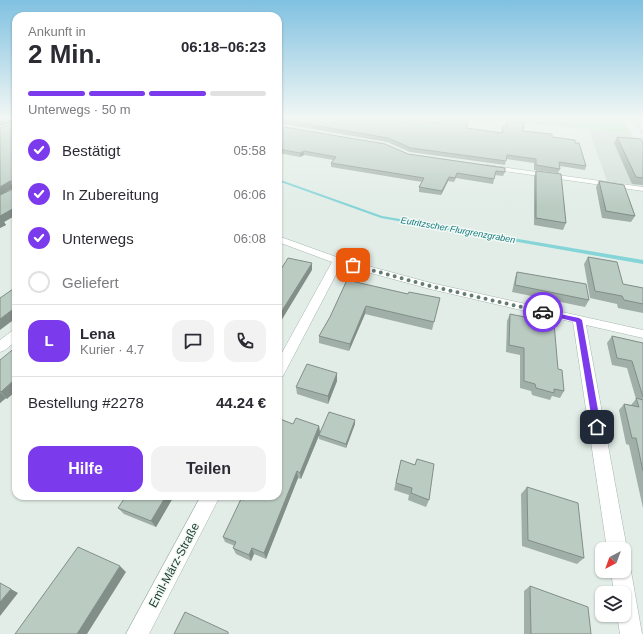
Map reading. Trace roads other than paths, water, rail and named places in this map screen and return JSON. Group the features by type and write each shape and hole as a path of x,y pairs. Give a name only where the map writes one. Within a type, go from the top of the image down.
{"street":[{"path":"483,166 643,189"},
{"path":"282,240 338,261 430,286 643,334"},
{"path":"282,365 338,261"},
{"path":"579,320 616,542"},
{"path":"0,347 12,337"},
{"name":"Emil-März-Straße","path":"137,634 209,500"},
{"path":"622,578 631,634"}],"waterway":[{"name":"Eutritzscher Flurgrenzgraben","path":"282,181 381,217 643,262"}]}
